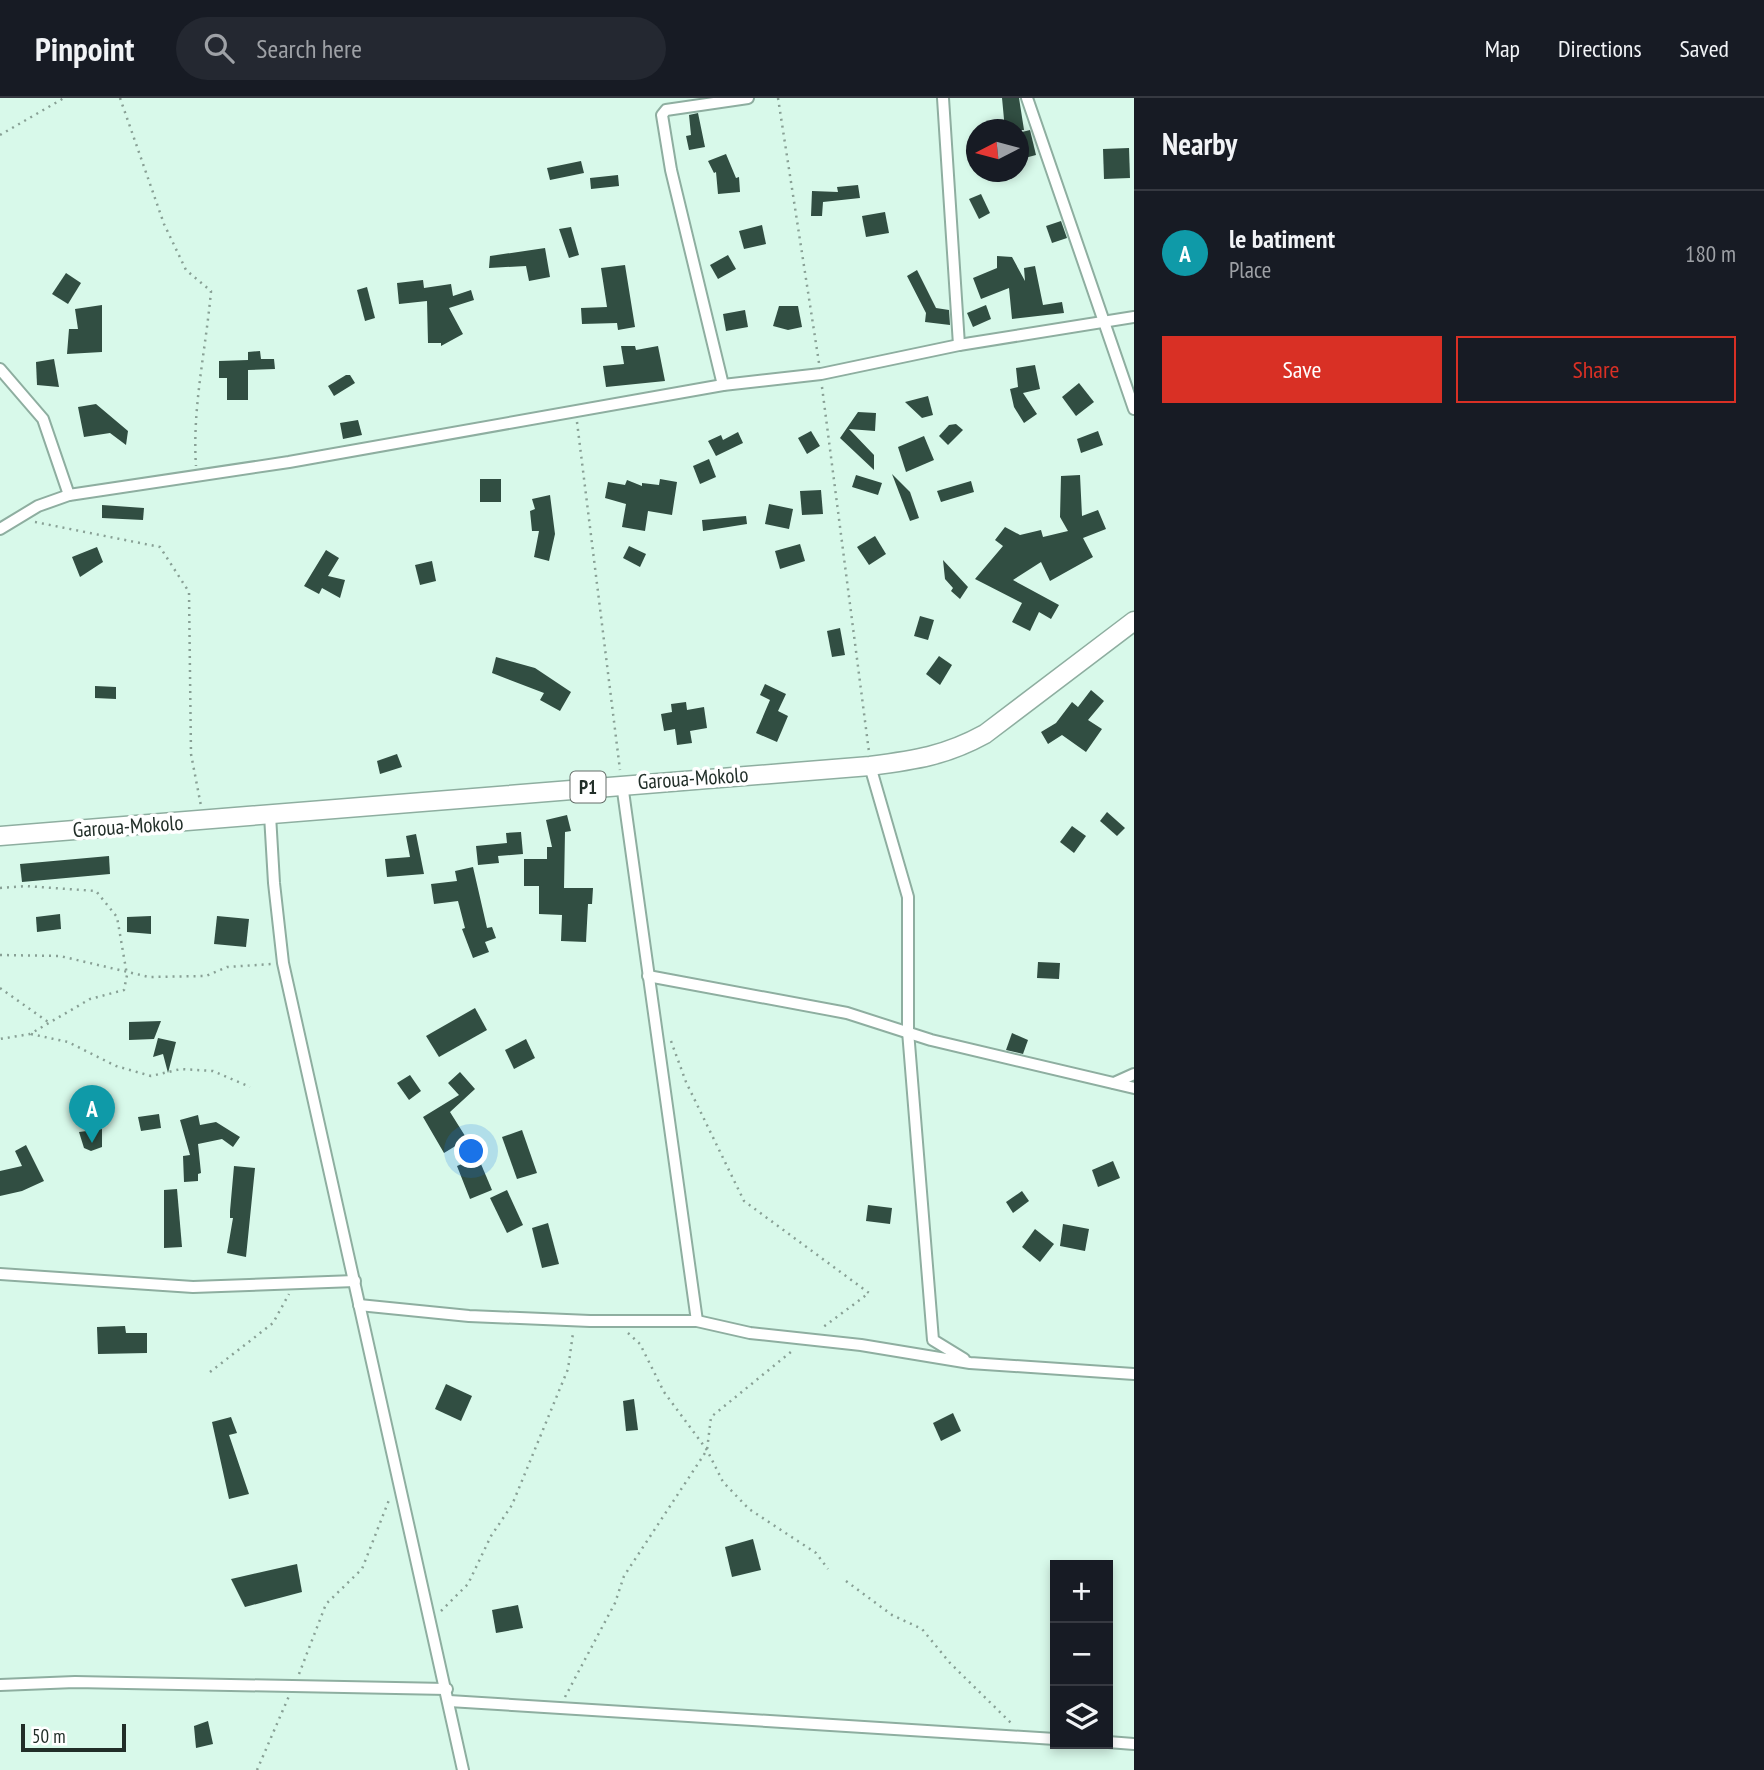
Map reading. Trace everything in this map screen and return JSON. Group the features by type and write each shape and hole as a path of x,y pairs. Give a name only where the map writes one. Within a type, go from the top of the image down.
{"main road":[{"name":"Garoua-Mokolo","path":"0,836 622,783 870,766 934,757 985,734 1134,621"}],"street":[{"path":"723,385 671,170 662,115 666,110 676,108 748,98"},
{"path":"943,98 959,345"},
{"path":"1027,98 1134,409"},
{"path":"0,529 17,518 69,495 576,413 723,385 821,374 959,345 1134,317"},
{"path":"0,369 43,419 69,495"},
{"path":"870,766 908,897 908,1031 933,1339 970,1363"},
{"path":"622,783 697,1321"},
{"path":"270,815 274,883 284,963 432,1620 463,1770"},
{"path":"648,976 847,1013 931,1040 1134,1088"},
{"path":"1114,1083 1134,1074"},
{"path":"0,1274 193,1287 355,1281"},
{"path":"359,1305 469,1315 590,1321 697,1321 750,1333 808,1338 970,1363 1134,1374"},
{"path":"0,1685 75,1682 447,1689"},
{"path":"449,1701 1050,1738"},
{"path":"1113,1742 1134,1744"}],"path":[{"path":"0,135 64,98"},
{"path":"120,98 164,224 186,270 211,291 206,354 193,432 196,476"},
{"path":"778,98 821,374 870,766"},
{"path":"576,413 622,783"},
{"path":"17,518 160,547 189,592 191,754 201,806"},
{"path":"0,888 26,886 96,891 117,917 128,975 124,990 90,999 30,1034 0,1039"},
{"path":"0,955 60,956 128,975 206,976 227,967 284,963"},
{"path":"0,988 51,1024"},
{"path":"30,1034 68,1042 116,1066 151,1076 181,1069 213,1071 250,1087"},
{"path":"560,1707 615,1603 625,1576 707,1450 711,1417 808,1338 869,1293 744,1201 686,1082 669,1035"},
{"path":"210,1372 273,1323 292,1289"},
{"path":"432,1620 468,1584 491,1536 512,1505 568,1369 573,1331 590,1321"},
{"path":"626,1330 640,1344 664,1392 707,1450 723,1482 749,1509 816,1553 828,1569"},
{"path":"257,1770 326,1604 362,1569 391,1496"},
{"path":"846,1581 891,1615 922,1629 950,1663 1024,1736"}],"building":[{"path":"1002,98 1019,98 1022,119 1004,119"},
{"path":"698,113 705,147 689,150 686,136 691,135 689,115"},
{"path":"1029,130 1036,155 1029,157"},
{"path":"1129,148 1130,178 1104,179 1103,149"},
{"path":"726,154 736,178 739,177 740,192 718,194 716,172 714,173 708,161"},
{"path":"581,161 584,173 550,180 547,168"},
{"path":"618,175 619,186 591,189 590,178"},
{"path":"858,185 860,198 823,202 822,216 811,216 812,191 838,192 837,187"},
{"path":"981,194 990,213 979,219 969,199"},
{"path":"885,212 889,233 866,237 862,216"},
{"path":"1061,221 1067,238 1052,243 1046,226"},
{"path":"762,225 766,244 744,249 739,231"},
{"path":"571,227 579,255 569,258 559,229"},
{"path":"545,248 550,277 529,281 526,266 489,268 490,256"},
{"path":"728,255 736,269 718,279 710,265"},
{"path":"997,256 1012,257 1025,281 1024,268 1035,266 1043,305 1062,302 1064,313 1012,319 1009,288 981,299 973,278 997,268"},
{"path":"625,265 635,327 618,330 617,323 582,324 581,308 607,307 601,268"},
{"path":"917,270 936,308 949,310 950,325 925,322 926,313 907,276"},
{"path":"66,273 81,283 68,304 52,294"},
{"path":"423,280 424,288 451,284 453,296 471,290 474,300 449,308 463,334 441,346 441,343 428,343 427,301 399,304 397,283"},
{"path":"367,287 375,318 365,321 357,290"},
{"path":"102,305 102,352 67,354 69,329 78,329 75,309"},
{"path":"986,305 991,319 973,327 967,313"},
{"path":"779,306 798,306 802,327 788,330 773,326"},
{"path":"745,310 748,327 726,331 723,314"},
{"path":"621,346 635,346 636,350 658,346 665,381 606,387 603,366 624,364"},
{"path":"260,351 261,359 274,359 275,369 248,370 248,400 227,400 227,378 219,378 219,361 248,360 248,352"},
{"path":"54,359 59,387 37,385 36,362"},
{"path":"1035,365 1040,389 1023,393 1037,414 1024,423 1014,407 1010,389 1018,387 1016,368"},
{"path":"350,375 355,383 334,396 328,386"},
{"path":"1079,383 1094,402 1076,416 1062,397"},
{"path":"928,396 933,415 922,418 905,402"},
{"path":"96,404 128,431 126,445 110,433 84,437 78,407"},
{"path":"858,412 876,413 875,431 849,429 874,455 874,470 840,438"},
{"path":"358,420 362,435 343,439 340,423"},
{"path":"956,424 963,430 948,445 939,436 949,425"},
{"path":"811,431 820,446 807,454 798,438"},
{"path":"1098,431 1103,445 1081,453 1077,439"},
{"path":"738,432 743,443 716,456 708,441 721,435 723,440"},
{"path":"924,436 934,460 906,472 898,447"},
{"path":"709,459 716,477 700,484 693,466"},
{"path":"892,474 910,492 919,518 910,521"},
{"path":"856,475 882,483 878,495 852,487"},
{"path":"1080,475 1082,516 1098,510 1106,529 1083,538 1093,557 1050,581 1041,562 1013,580 1059,605 1051,619 1039,612 1030,631 1012,622 1022,603 975,579 1003,546 995,540 1005,527 1020,535 1041,530 1043,537 1068,531 1060,517 1061,476"},
{"path":"480,479 501,479 501,502 480,502"},
{"path":"660,479 677,482 672,515 648,511 645,531 622,527 626,504 605,498 608,482 625,485 627,480 642,486 642,483 659,485"},
{"path":"971,481 974,492 941,502 937,491"},
{"path":"821,490 823,514 802,515 800,491"},
{"path":"550,495 555,534 549,561 534,557 539,531 532,531 530,511 535,509 532,499"},
{"path":"769,504 793,509 789,529 765,524"},
{"path":"102,505 144,508 143,520 102,518"},
{"path":"746,516 747,524 703,531 702,520"},
{"path":"875,536 886,554 869,565 857,547"},
{"path":"800,544 805,561 780,569 775,551"},
{"path":"629,546 646,554 640,567 623,558"},
{"path":"97,547 103,562 80,577 72,557"},
{"path":"326,550 339,558 328,576 345,580 340,598 322,588 319,594 304,586"},
{"path":"943,560 968,587 960,599 951,591 953,588 945,579"},
{"path":"432,561 436,581 420,585 415,565"},
{"path":"920,616 934,620 928,640 914,636"},
{"path":"840,628 845,655 832,657 827,631"},
{"path":"939,656 952,665 940,685 926,674"},
{"path":"496,657 535,668 571,692 560,711 540,700 544,693 492,673"},
{"path":"765,684 786,694 778,711 788,716 777,742 756,733 770,700 760,695"},
{"path":"95,686 116,687 116,699 95,698"},
{"path":"1091,690 1104,701 1088,720 1102,729 1086,752 1062,735 1048,744 1041,732 1056,723 1072,702 1078,707"},
{"path":"686,702 687,710 704,707 707,728 690,731 692,743 677,745 675,729 664,731 661,714 672,712 671,704"},
{"path":"397,754 402,767 380,774 377,761"},
{"path":"1107,812 1125,828 1117,836 1100,821"},
{"path":"567,815 571,831 565,832 564,888 593,888 592,904 588,904 586,942 561,941 562,915 539,914 539,886 524,886 524,859 547,859 547,847 552,847 546,820"},
{"path":"1072,826 1086,836 1074,853 1060,842"},
{"path":"521,832 523,854 498,856 499,863 478,865 476,846 507,843 506,833"},
{"path":"416,834 424,874 387,877 385,859 410,857 406,836"},
{"path":"109,856 110,874 22,882 20,864"},
{"path":"473,867 487,928 492,927 496,938 485,942 489,952 473,958 462,929 465,928 458,901 434,904 431,884 457,881 455,871"},
{"path":"60,914 61,929 37,932 36,917"},
{"path":"151,916 151,934 127,932 127,917"},
{"path":"217,916 249,919 246,947 214,944"},
{"path":"1038,962 1060,963 1059,979 1037,978"},
{"path":"475,1008 487,1030 439,1057 426,1036"},
{"path":"161,1021 154,1039 129,1040 129,1022"},
{"path":"1012,1033 1028,1040 1023,1054 1006,1050"},
{"path":"158,1038 176,1042 168,1073 163,1054 153,1057"},
{"path":"526,1039 535,1058 514,1069 505,1050"},
{"path":"460,1072 475,1089 450,1112 467,1139 444,1153 423,1117 459,1095 448,1083"},
{"path":"410,1075 421,1091 409,1100 397,1083"},
{"path":"159,1114 161,1128 141,1131 138,1117"},
{"path":"198,1115 200,1125 216,1122 240,1137 233,1147 222,1139 198,1144 201,1173 198,1174 198,1181 184,1182 183,1156 190,1155 180,1120"},
{"path":"102,1129 102,1147 91,1151 84,1148 79,1132"},
{"path":"522,1130 537,1173 517,1179 502,1137"},
{"path":"26,1145 44,1181 22,1191 0,1196 0,1171 22,1166 15,1151"},
{"path":"478,1157 492,1190 470,1199 457,1166"},
{"path":"1113,1161 1120,1178 1098,1187 1092,1170"},
{"path":"234,1166 255,1168 246,1257 227,1253 233,1218 230,1218 230,1211"},
{"path":"177,1189 182,1247 164,1248 164,1190"},
{"path":"507,1190 523,1225 507,1233 490,1198"},
{"path":"1022,1191 1029,1201 1013,1213 1006,1202"},
{"path":"868,1205 892,1208 890,1224 866,1221"},
{"path":"548,1223 559,1264 542,1268 532,1228"},
{"path":"1063,1224 1089,1229 1085,1251 1060,1246"},
{"path":"1035,1229 1054,1244 1040,1262 1022,1247"},
{"path":"125,1326 126,1333 147,1333 147,1353 98,1354 97,1327"},
{"path":"446,1384 472,1396 461,1421 435,1409"},
{"path":"634,1399 638,1430 626,1431 623,1401"},
{"path":"953,1413 961,1431 941,1441 933,1423"},
{"path":"231,1417 237,1433 229,1435 249,1494 229,1499 212,1422"},
{"path":"753,1539 761,1570 732,1577 725,1547"},
{"path":"297,1564 302,1592 245,1607 231,1579"},
{"path":"518,1605 523,1628 496,1633 492,1610"},
{"path":"208,1721 213,1744 196,1748 194,1726"}],"place":[{"name":"le batiment","path":"92,1143"}]}
